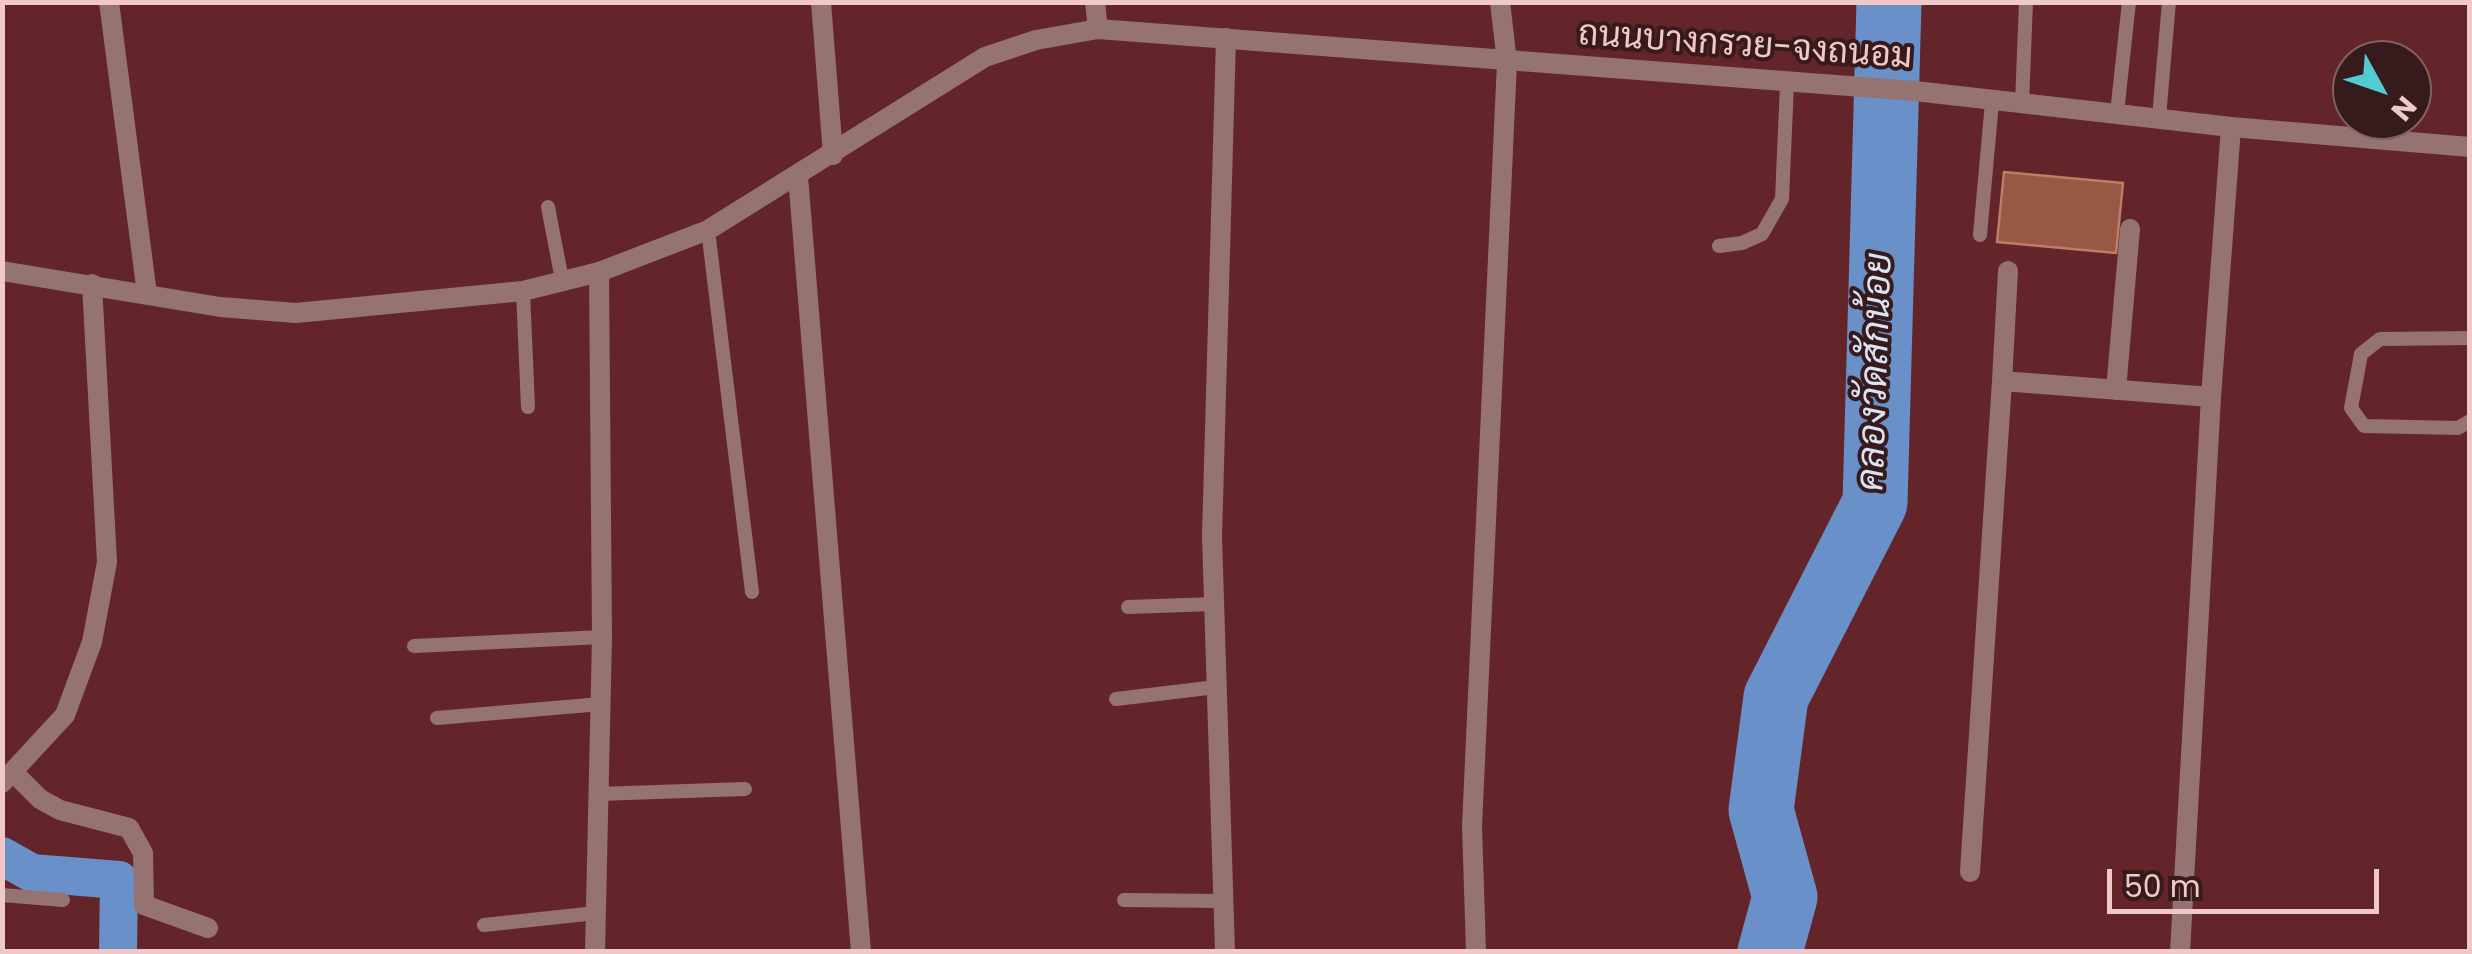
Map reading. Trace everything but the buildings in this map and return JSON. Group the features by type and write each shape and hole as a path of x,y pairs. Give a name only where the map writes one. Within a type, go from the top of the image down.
{"street":[{"path":"109,2 147,294"},
{"path":"821,2 834,155"},
{"path":"1094,2 1098,30"},
{"path":"1476,952 1472,826 1507,62 1500,2"},
{"name":"ถนนบางกรวย-จงถนอม","path":"2,270 220,307 296,313 524,291 599,272 708,230 834,155 985,56 1036,40 1098,30 1859,90 1915,91 2232,127 2470,147"},
{"path":"1225,952 1214,604 1226,38"},
{"path":"2180,952 2210,397 2232,127"},
{"path":"798,176 861,952"},
{"path":"2116,390 2130,229"},
{"path":"1970,872 2008,271"},
{"path":"596,952 602,637 599,272"},
{"path":"92,284 107,562 92,642 65,715 8,778 60,810 129,828 143,853 144,904 208,928"},
{"path":"2002,381 2210,397"}],"lane":[{"path":"2022,104 2026,2"},
{"path":"2118,113 2129,2"},
{"path":"2158,117 2168,2"},
{"path":"1719,246 1762,234 1782,199 1787,84"},
{"path":"1980,235 1992,102"},
{"path":"548,207 562,280"},
{"path":"708,230 752,592"},
{"path":"524,291 528,406"},
{"path":"2470,338 2380,340 2361,354 2351,408 2355,419 2364,426 2458,428 2470,420"},
{"path":"1128,607 1214,604"},
{"path":"414,646 602,637"},
{"path":"1116,699 1216,687"},
{"path":"437,718 600,704"},
{"path":"598,794 745,789"},
{"path":"2,895 62,900"},
{"path":"1124,900 1223,901"},
{"path":"484,925 596,913"}],"waterway":[{"name":"คลองวัดสักน้อย","path":"1770,952 1785,897 1761,810 1776,697 1875,503 1889,2"},
{"path":"2,856 32,873 119,880 118,952"}]}
